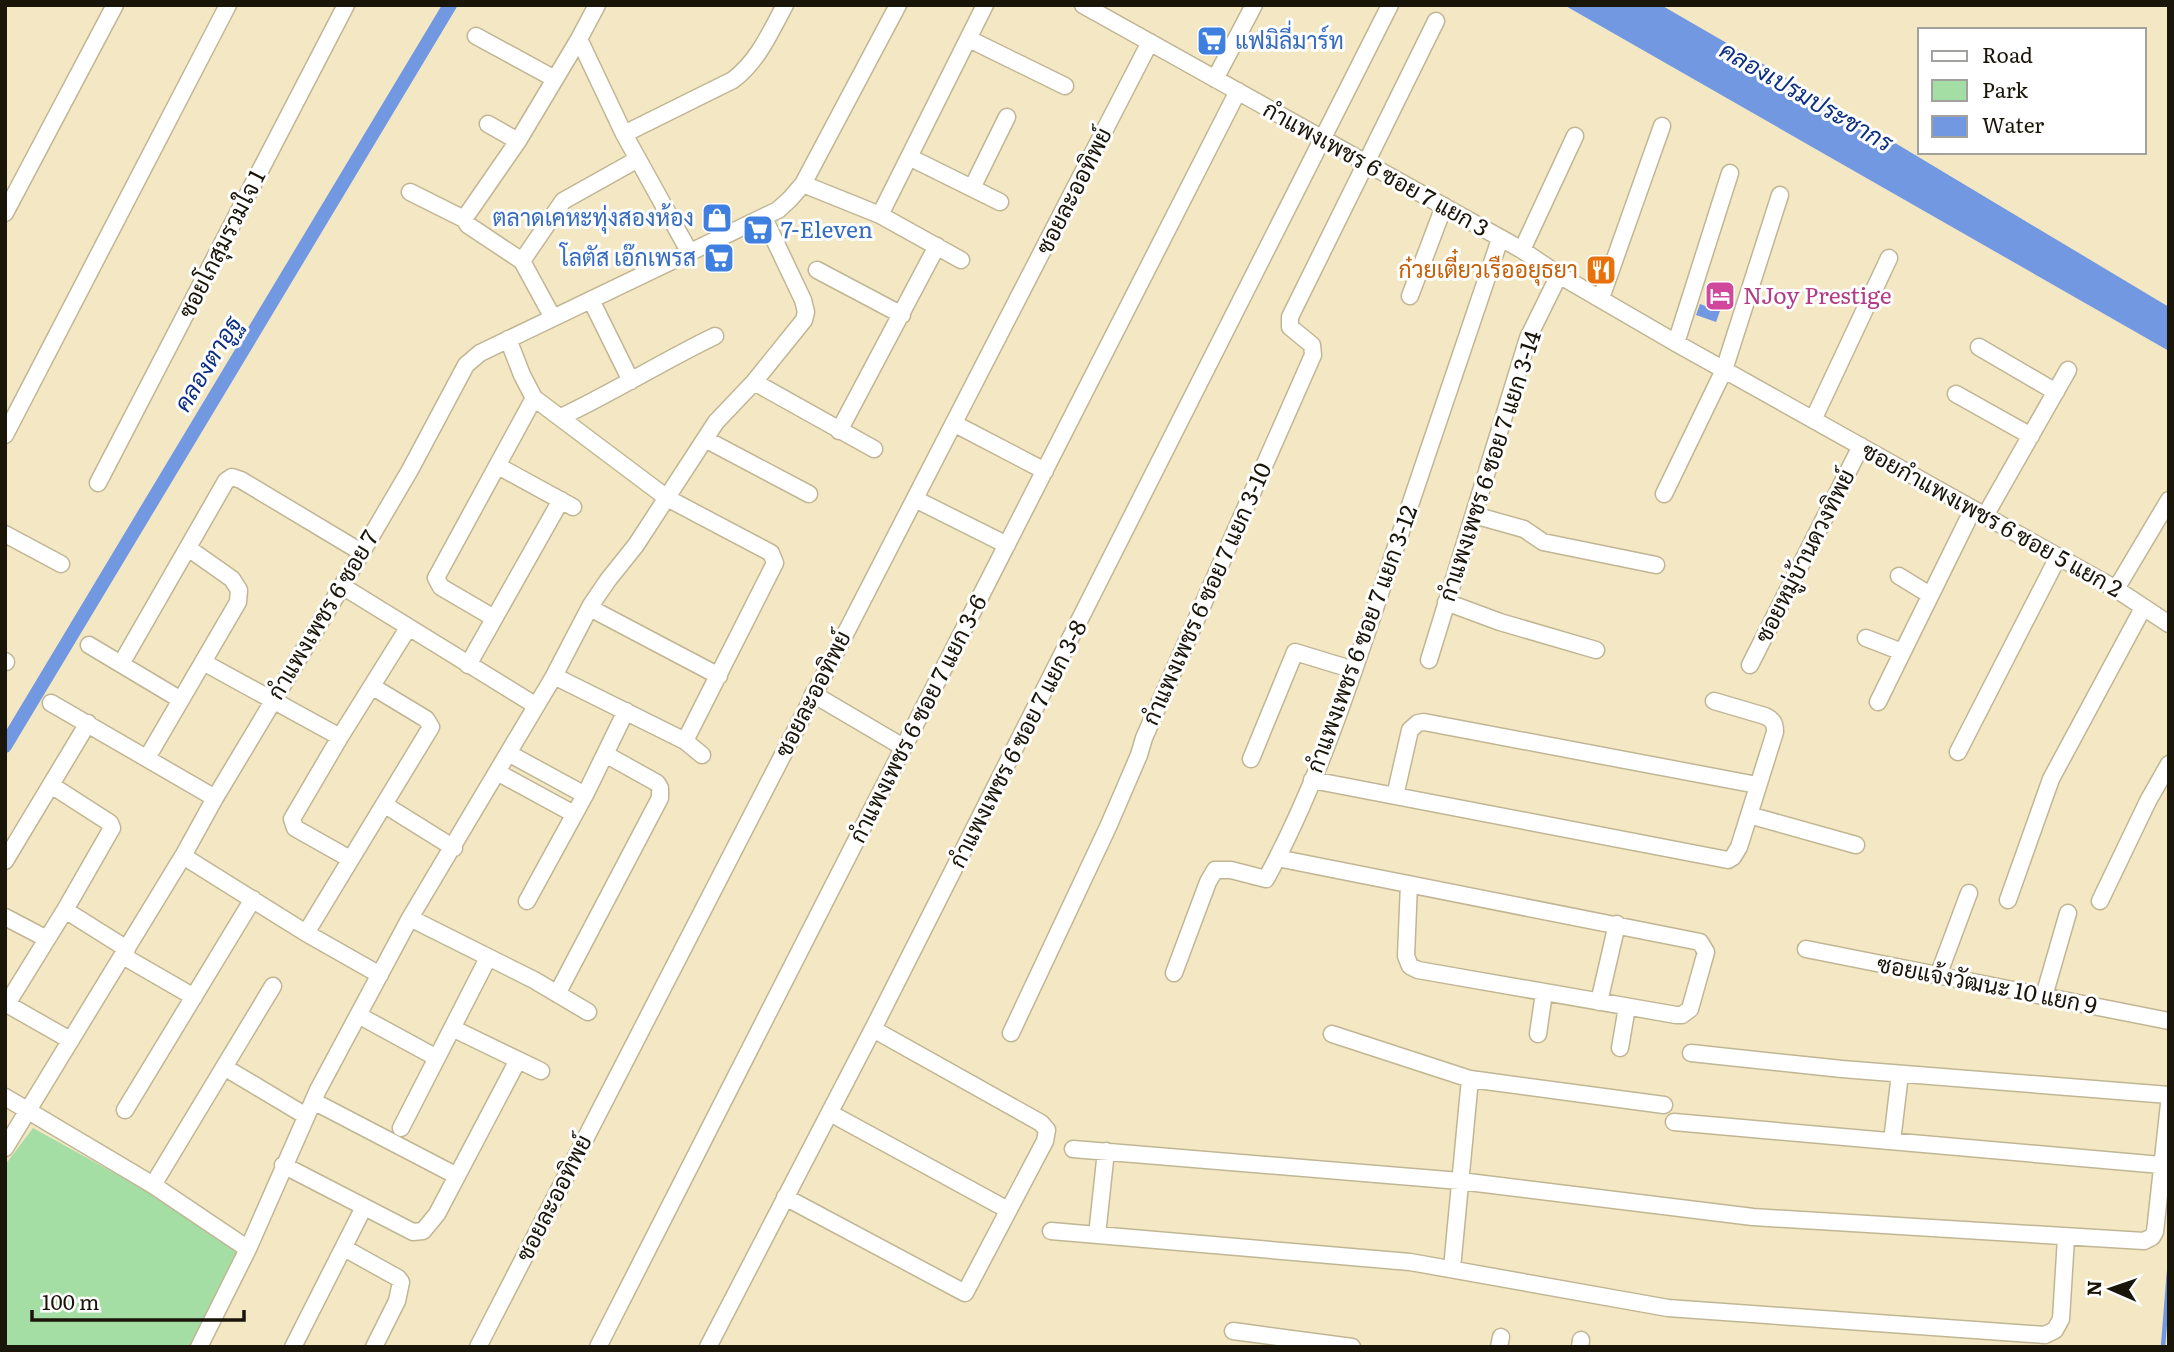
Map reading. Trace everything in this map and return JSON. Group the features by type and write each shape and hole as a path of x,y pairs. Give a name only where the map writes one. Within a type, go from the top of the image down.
{"street":[{"path":"5,213 114,5"},
{"path":"5,435 228,5"},
{"name":"ซอยโกสุมรวมใจ 1","path":"98,483 346,5"},
{"path":"624,134 733,80 745,71 765,43 785,5"},
{"name":"กำแพงเพชร 6 ซอย 7","path":"5,1148 183,856 215,797 410,470 467,366 480,353 764,218 790,200 803,184 898,5"},
{"path":"880,215 985,5"},
{"name":"กำแพงเพชร 6 ซอย 7 แยก 3","path":"1083,5 1522,250 1559,275 1813,420"},
{"path":"1215,79 1254,5"},
{"name":"กำแพงเพชร 6 ซอย 7 แยก 3-8","path":"708,1347 873,1029 1390,5"},
{"path":"464,219 518,141 579,39 591,7"},
{"path":"1366,163 1436,21"},
{"path":"476,36 555,79"},
{"path":"579,39 624,134 690,253"},
{"path":"969,39 1066,86"},
{"name":"ซอยละออทิพย์","path":"478,1347 1150,42"},
{"name":"กำแพงเพชร 6 ซอย 7 แยก 3-6","path":"598,1347 1238,91"},
{"path":"972,188 1007,117"},
{"path":"488,124 518,141"},
{"path":"1601,298 1662,126"},
{"path":"1522,250 1575,136"},
{"path":"909,157 1000,202"},
{"path":"522,261 562,201 638,159"},
{"name":"กำแพงเพชร 6 ซอย 7 แยก 3-10","path":"1011,1034 1108,827 1144,738 1313,355 1312,345 1290,327 1289,322 1366,163"},
{"path":"1676,343 1730,173"},
{"path":"803,184 880,215 961,260"},
{"path":"410,192 464,219 468,225 522,261 553,318"},
{"path":"1664,494 1724,370 1780,195"},
{"path":"1410,296 1444,206"},
{"path":"199,1347 248,1249 309,1108 358,1015 411,918 554,676 590,608 716,422 754,382 804,320 806,312 803,300 764,218"},
{"name":"กำแพงเพชร 6 ซอย 7 แยก 3-12","path":"1174,973 1215,870 1231,870 1266,879 1312,780 1354,670 1500,239"},
{"path":"839,431 937,246"},
{"path":"1813,420 1889,258"},
{"path":"817,270 902,315"},
{"name":"กำแพงเพชร 6 ซอย 7 แยก 3-14","path":"1429,660 1528,338 1559,275"},
{"path":"591,300 631,381"},
{"path":"561,416 600,398 675,355 715,337"},
{"path":"508,339 534,398 667,498 771,553 775,558 775,563 685,741"},
{"path":"1979,346 2056,391"},
{"path":"1878,702 1930,595 1979,513 2031,436 2068,370"},
{"path":"754,382 874,449"},
{"path":"1956,394 2031,436"},
{"path":"494,618 441,587 436,578 534,398"},
{"name":"ซอยกำแพงเพชร 6 ซอย 5 แยก 2","path":"1813,420 2116,589 2169,624"},
{"path":"955,424 1045,471"},
{"path":"705,439 809,494"},
{"name":"ซอยหมู่บ้านดวงทิพย์","path":"1750,665 1861,446"},
{"path":"468,665 494,618 567,503 498,466"},
{"path":"121,664 226,481 232,477 242,480 361,552"},
{"path":"915,499 1007,545"},
{"path":"2116,589 2169,500"},
{"path":"1474,515 1524,529 1543,542 1656,565"},
{"path":"5,534 61,564"},
{"path":"147,758 238,602 239,590 232,579 188,548"},
{"path":"1958,752 2058,557"},
{"path":"1899,576 1930,595"},
{"path":"342,586 535,705"},
{"path":"1446,602 1500,622 1596,650"},
{"path":"590,608 719,676"},
{"path":"2008,900 2051,779 2143,608"},
{"path":"350,859 295,828 292,819 408,628"},
{"path":"1866,638 1902,652"},
{"path":"89,645 181,700"},
{"path":"1251,759 1295,652 1354,670"},
{"path":"203,662 340,737"},
{"path":"554,676 685,741 702,755"},
{"path":"306,933 431,727 426,719 373,687"},
{"path":"813,694 903,747"},
{"path":"1312,780 1728,860 1736,854 1775,725 1765,716 1714,701"},
{"path":"51,703 215,797"},
{"path":"527,901 585,795 626,711"},
{"path":"1395,796 1410,730 1418,723 1424,722 1757,785"},
{"path":"5,860 88,723"},
{"path":"508,753 585,795"},
{"path":"557,994 660,798 657,783 605,754"},
{"path":"2100,901 2148,801 2169,764"},
{"path":"497,772 574,814"},
{"path":"51,785 110,823 112,828 6,1004 70,1040"},
{"path":"385,805 454,848"},
{"path":"1749,815 1856,845"},
{"path":"183,856 306,933 380,975"},
{"path":"1277,858 1617,924 1700,942 1706,952 1690,1009 1686,1013 1676,1015 1418,970 1410,966 1406,956 1409,884"},
{"path":"1938,976 1969,892"},
{"path":"125,1110 253,899"},
{"path":"65,910 125,953 194,997"},
{"path":"2043,996 2068,913"},
{"path":"5,917 47,939"},
{"path":"411,918 588,1012"},
{"path":"1599,1002 1617,924"},
{"name":"ซอยแจ้งวัฒนะ 10 แยก 9","path":"1806,948 2043,996 2168,1016"},
{"path":"401,1128 488,958"},
{"path":"153,1185 273,986"},
{"path":"1538,1034 1544,993"},
{"path":"1619,1048 1626,1007"},
{"path":"358,1015 437,1058"},
{"path":"453,1028 541,1072"},
{"path":"785,1197 965,1293 1009,1210 1045,1141 1045,1127 873,1029"},
{"path":"1332,1034 1470,1079 1664,1105"},
{"path":"1691,1053 1899,1074 2169,1095"},
{"path":"283,1165 419,1233 437,1214 518,1060"},
{"path":"223,1067 457,1176"},
{"path":"1892,1142 1899,1074"},
{"path":"1452,1268 1470,1079"},
{"path":"5,1097 153,1185 248,1249"},
{"path":"1073,1149 1460,1181 1754,1217 2144,1241 2152,1237 2156,1226 2169,1104"},
{"path":"830,1113 1009,1210"},
{"path":"1674,1122 2161,1165"},
{"path":"1097,1235 1105,1151"},
{"path":"293,1347 364,1207"},
{"path":"1051,1231 1410,1262 1668,1308 2045,1335 2055,1330 2061,1319 2066,1238"},
{"path":"344,1248 401,1282 397,1301 374,1347"},
{"path":"1233,1331 1352,1347"}],"green space":[{"path":"33,1128 241,1243 195,1347 5,1347 5,1165"}],"water":[{"name":"คลองเปรมประชากร","path":"1564,5 1661,5 2169,307 2169,351"},
{"path":"1700,304 1720,311 1716,322 1696,315"}],"waterway":[{"name":"คลองตาอูฐ","path":"5,746 450,5"},
{"path":"2163,1347 2169,1272"}],"place":[{"name":"แฟมิลี่มาร์ท","path":"1212,41"},
{"name":"ตลาดเคหะทุ่งสองห้อง","path":"717,218"},
{"name":"7-Eleven","path":"758,230"},
{"name":"โลตัส เอ๊กเพรส","path":"719,258"},
{"name":"ก๋วยเตี๋ยวเรืออยุธยา","path":"1601,270"},
{"name":"NJoy Prestige","path":"1720,296"}]}
